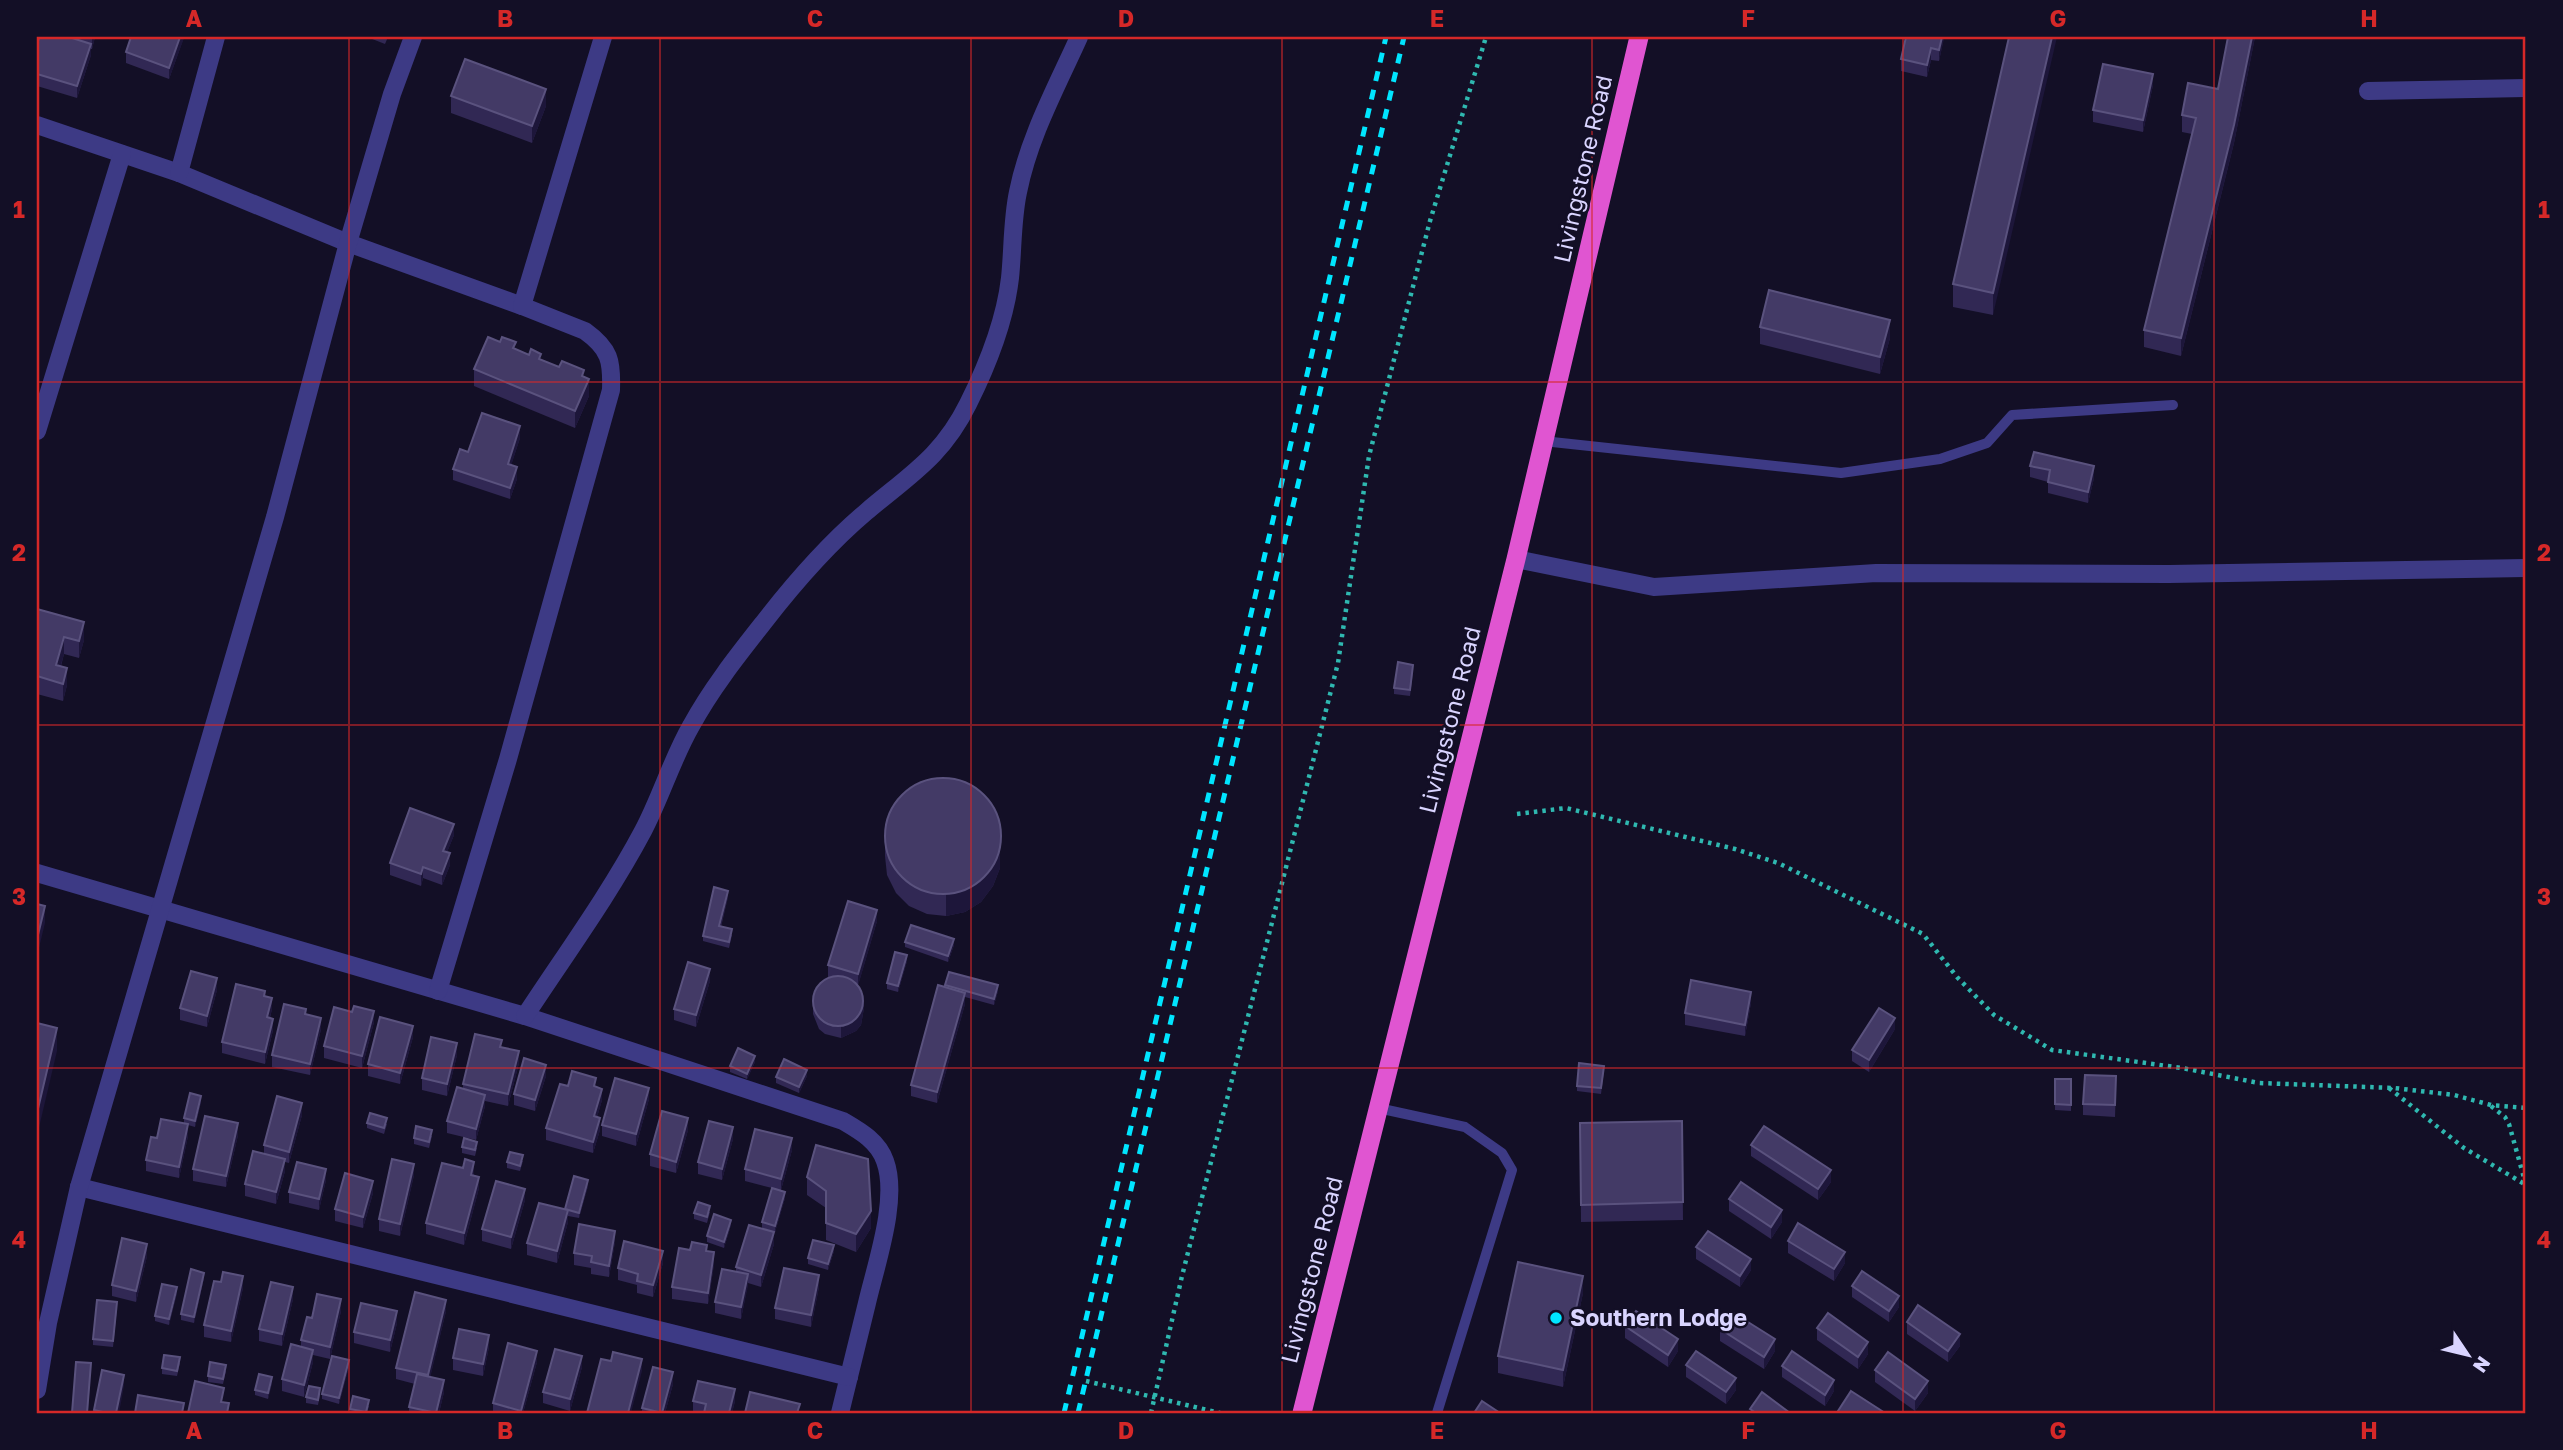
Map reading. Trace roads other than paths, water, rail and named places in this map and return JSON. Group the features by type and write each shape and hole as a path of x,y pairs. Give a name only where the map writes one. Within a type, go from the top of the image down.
{"highway":[{"name":"Livingstone Road","path":"1302,1413 1516,559 1639,37"}],"street":[{"path":"179,173 216,37"},
{"path":"37,1390 48,1323 79,1187 275,517 348,243 392,94 413,37"},
{"path":"522,306 603,37"},
{"path":"525,1016 628,857 644,829 690,726 740,654 817,558 866,512 927,463 947,440 967,406 986,364 1010,282 1017,196 1025,161 1043,112 1079,37"},
{"path":"2368,91 2526,88"},
{"path":"37,125 179,173 348,243 585,331 595,338 609,356 612,368 611,390 530,682 438,991"},
{"path":"37,430 122,154"},
{"path":"1516,559 1654,587 1876,573 2169,574 2526,568"},
{"path":"37,873 525,1016 843,1121 861,1131 875,1143 885,1160 888,1207 881,1247 840,1413"},
{"path":"79,1187 849,1377"}],"lane":[{"path":"1543,441 1841,473 1940,459 1987,443 2012,415 2173,405"},
{"path":"1378,1108 1465,1127 1502,1153 1512,1170 1437,1413"}],"railway":[{"path":"1064,1413 1386,37"},
{"path":"1078,1413 1404,37"}],"place":[{"name":"Southern Lodge","path":"1556,1318"}]}
